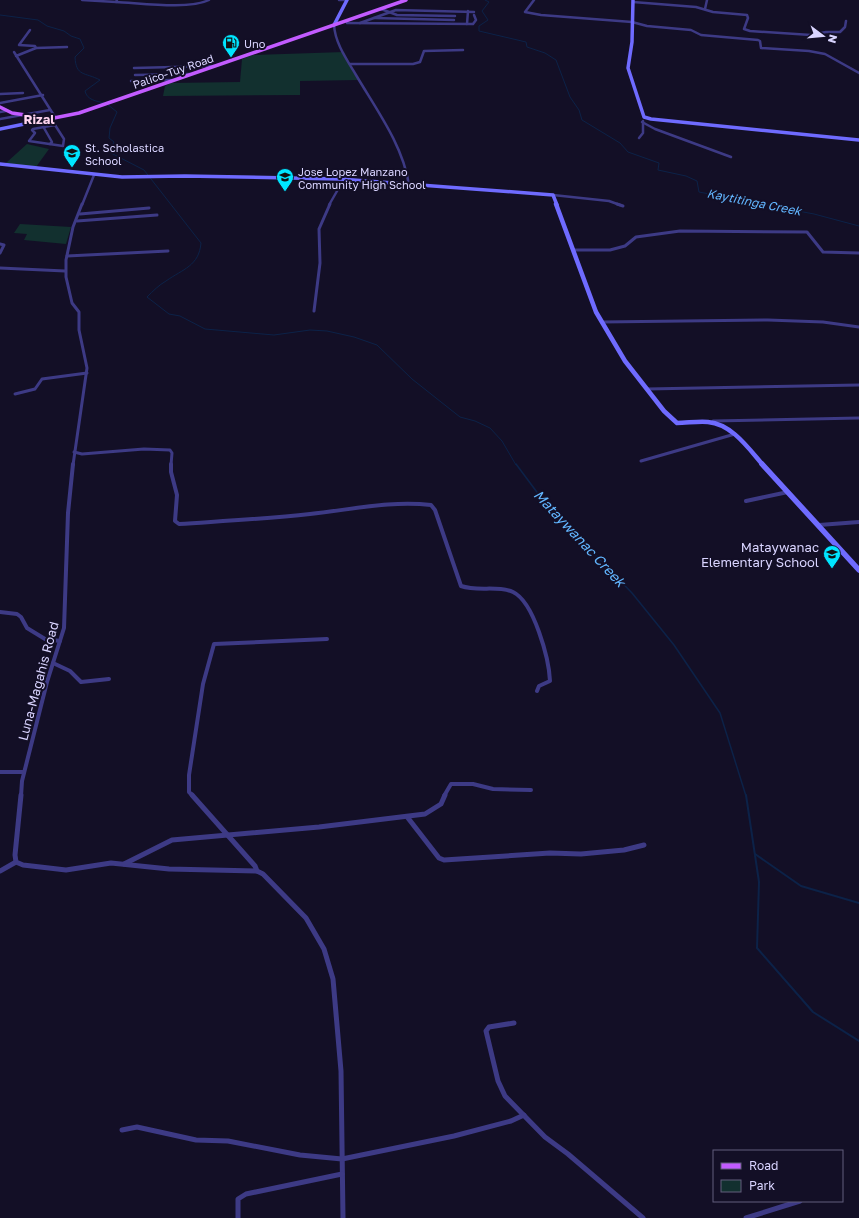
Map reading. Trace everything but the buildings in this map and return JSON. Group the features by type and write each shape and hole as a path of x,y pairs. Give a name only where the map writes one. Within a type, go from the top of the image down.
{"main road":[{"name":"Palico-Tuy Road","path":"40,119 57,117 115,101 406,0"},
{"path":"0,106 6,111 34,120 40,119"},
{"path":"22,116 40,119"}],"street":[{"path":"82,0 187,5 201,4 208,0"},
{"path":"339,0 346,0 334,24 333,28 336,36 350,64 389,130 403,164 409,185"},
{"path":"534,0 525,12 541,15 632,22 647,26 692,30 701,35 758,40 760,41 761,48 819,53 839,61 859,73"},
{"path":"705,9 707,0"},
{"path":"846,21 845,27 840,32 826,32 811,35 750,31 744,29 748,15 713,12 705,9 633,1 632,42 628,68 644,117 651,119 859,140"},
{"path":"381,9 398,15 455,16"},
{"path":"347,23 356,24 473,24 476,20 474,13 468,12 398,10 356,24"},
{"path":"454,24 455,11"},
{"path":"467,24 468,12"},
{"path":"374,18 454,20"},
{"path":"30,30 19,45 33,46 36,48"},
{"path":"22,53 20,51 24,45"},
{"path":"31,50 33,46"},
{"path":"16,56 36,48 67,47"},
{"path":"350,64 413,64 420,62 422,53 424,52 463,50"},
{"path":"14,52 43,95 50,110 57,117"},
{"path":"134,68 215,66"},
{"path":"135,75 192,74"},
{"path":"131,81 174,80"},
{"path":"0,94 23,93"},
{"path":"10,94 18,100"},
{"path":"0,103 43,95"},
{"path":"0,119 50,110"},
{"path":"0,112 6,111"},
{"path":"639,138 643,132 642,122 644,117"},
{"path":"0,129 40,119 50,137 52,142 50,144"},
{"path":"0,129 34,120"},
{"path":"642,122 655,129 731,157"},
{"path":"55,125 64,139 62,147 50,144 29,140 35,133 32,130 55,125"},
{"path":"0,164 94,175 142,177 288,177 344,179 609,200 623,206"},
{"name":"Luna-Magahis Road","path":"16,862 19,810 24,772 53,663 64,628 68,513 74,452 88,368 79,330 79,312 72,303 65,270 66,256 73,227 80,214 94,175"},
{"path":"314,311 316,280 320,257 318,234 319,227 344,179"},
{"path":"553,195 596,312 624,360 664,411 677,423 859,418"},
{"path":"80,214 149,208"},
{"path":"76,221 157,215"},
{"path":"574,250 610,250 625,246 636,237 680,231 773,230 807,232 823,252 859,253"},
{"path":"0,244 4,245 0,253"},
{"path":"66,256 168,251"},
{"path":"0,268 65,270"},
{"path":"602,322 683,319 824,322 843,326 859,327"},
{"path":"15,394 35,389 42,378 87,373"},
{"path":"647,389 859,386"},
{"path":"713,421 735,434 859,570"},
{"path":"641,461 735,434"},
{"path":"74,452 82,454 144,449 170,450 172,453 171,472 177,495 175,520 179,524 309,514 371,506 415,503 431,505 435,510 448,544 461,586 474,591 506,591 514,593 521,598 531,613 548,659 548,668 551,677 550,681 539,686 537,690"},
{"path":"746,501 788,492"},
{"path":"819,525 859,522"},
{"path":"0,612 17,614 21,617 27,628 45,639 60,641"},
{"path":"327,639 214,644 203,684 189,775 189,792 257,871 263,874 306,918 324,949 333,979 341,1070 343,1218"},
{"path":"53,663 70,671 81,682 109,679"},
{"path":"0,772 24,772"},
{"path":"124,865 172,840 408,818 425,814 441,804 448,787 451,784 473,784 493,789 531,790"},
{"path":"408,818 439,858 444,860 550,852 581,854 624,850 644,845"},
{"path":"0,871 16,862 23,865 66,870 111,863 169,869 257,871"},
{"path":"514,1023 489,1028 486,1031 498,1081 505,1096 545,1137 568,1154 644,1218"},
{"path":"122,1130 137,1127 196,1140 228,1141 300,1155 342,1159 454,1136 511,1121 524,1115"},
{"path":"238,1218 238,1199 246,1194 342,1174"},
{"path":"746,1218 797,1202"}],"green space":[{"path":"344,52 358,80 300,81 300,95 163,96 165,86 171,83 240,82 242,59 253,55"},
{"path":"27,144 49,149 36,167 6,163"},
{"path":"20,224 71,227 66,244 24,240 27,234 14,233"}],"waterway":[{"name":"Kaytitinga Creek","path":"485,0 489,2 482,11 488,20 479,26 479,31 526,42 527,47 545,53 556,60 570,97 579,110 582,120 620,143 628,152 659,163 658,170 686,176 697,181 699,192 814,214 859,226"},
{"name":"Mataywanac Creek","path":"0,15 38,20 47,26 64,31 71,36 80,39 84,48 75,57 77,68 82,73 100,80 85,91 86,94 92,100 104,103"},
{"name":"Mataywanac Creek","path":"107,104 117,112 110,128 109,138 114,142 109,152 144,170 201,243 200,251 194,262 161,284 147,297 169,314 180,316 205,329 274,335 310,330 327,331 354,337 377,345 412,379 460,417 475,421 490,428 502,441 516,465"},
{"name":"Mataywanac Creek","path":"516,464 545,503 632,593 674,645 720,713 746,796"},
{"name":"Mataywanac Creek","path":"746,795 759,882 757,948 813,1012 859,1041"},
{"path":"755,854 801,886 859,903"}],"place":[{"name":"Uno","path":"231,58"},
{"name":"St. Scholastica School","path":"72,168"},
{"name":"Jose Lopez Manzano Community High School","path":"285,192"},
{"name":"Mataywanac Elementary School","path":"832,569"}],"district":[{"name":"Rizal","path":"39,119"}]}
